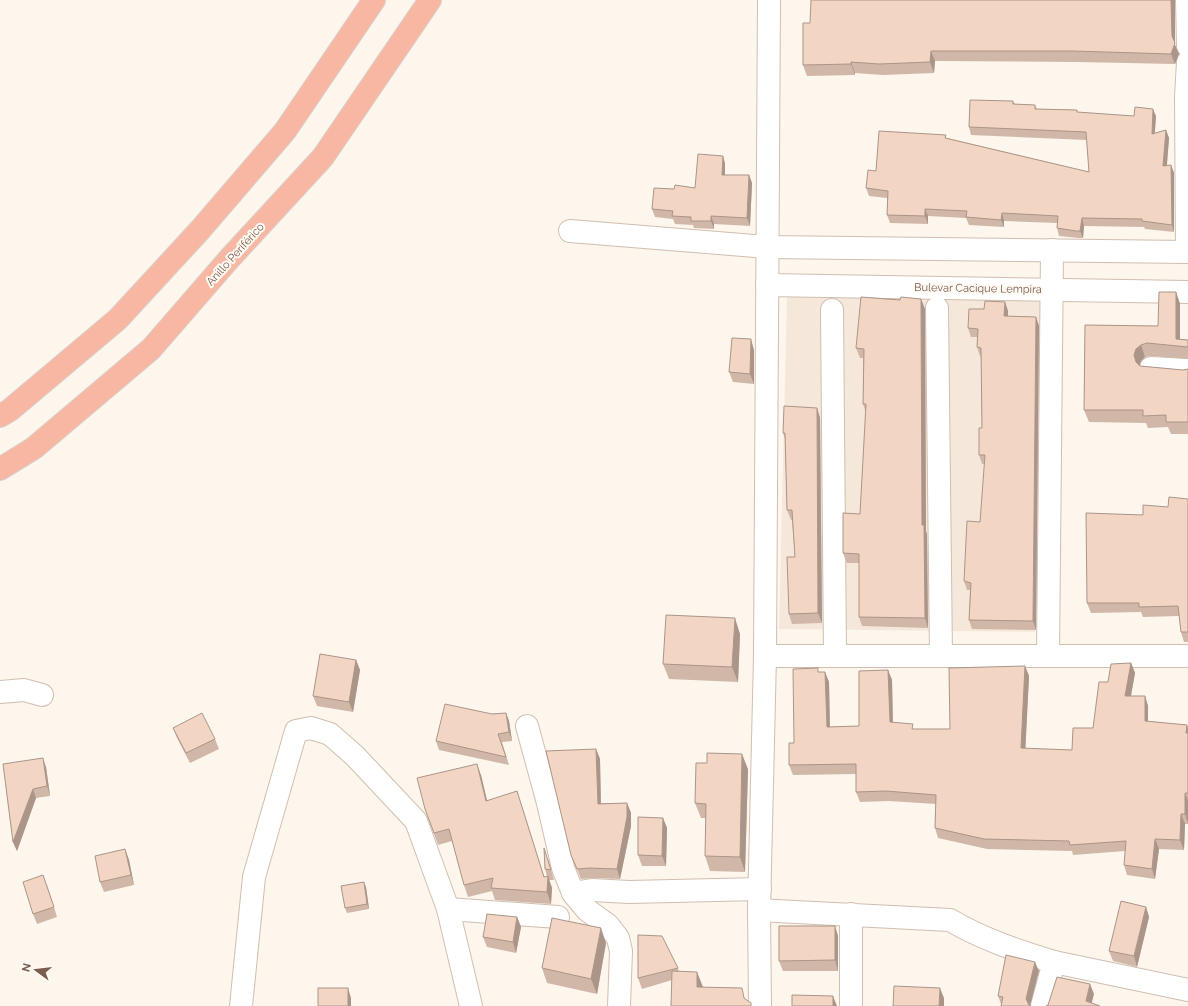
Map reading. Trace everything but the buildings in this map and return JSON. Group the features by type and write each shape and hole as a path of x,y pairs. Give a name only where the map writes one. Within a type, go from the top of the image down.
{"highway":[{"path":"0,416 10,410 118,319 200,230 285,131 374,0"},
{"name":"Anillo Periférico","path":"0,469 34,448 151,349 230,258 323,157 430,0"}],"street":[{"path":"760,1006 759,910 764,656 769,0"},
{"path":"1188,0 1188,46"},
{"path":"570,231 768,247 1188,252 1186,98 1188,62"},
{"path":"1048,655 1052,250"},
{"name":"Bulevar Cacique Lempira","path":"767,285 1188,292"},
{"path":"937,308 941,656"},
{"path":"832,310 835,656"},
{"path":"1151,368 1188,370"},
{"path":"764,656 1188,656"},
{"path":"0,692 24,690 42,695"},
{"path":"527,726 548,803 563,868 573,893 587,910 608,925 618,938 620,951 619,1006"},
{"path":"241,1006 254,878 296,731 311,728 330,734 355,756 416,821 448,909 471,1006"},
{"path":"573,893 592,890 629,892 760,889"},
{"path":"448,909 558,917"},
{"path":"759,910 950,920 966,929 1009,947 1054,962 1188,990"},
{"path":"851,914 851,1006"},
{"path":"1042,1006 1054,962"}],"shaded area":[{"path":"787,297 1043,298 1035,632 779,629"}]}
